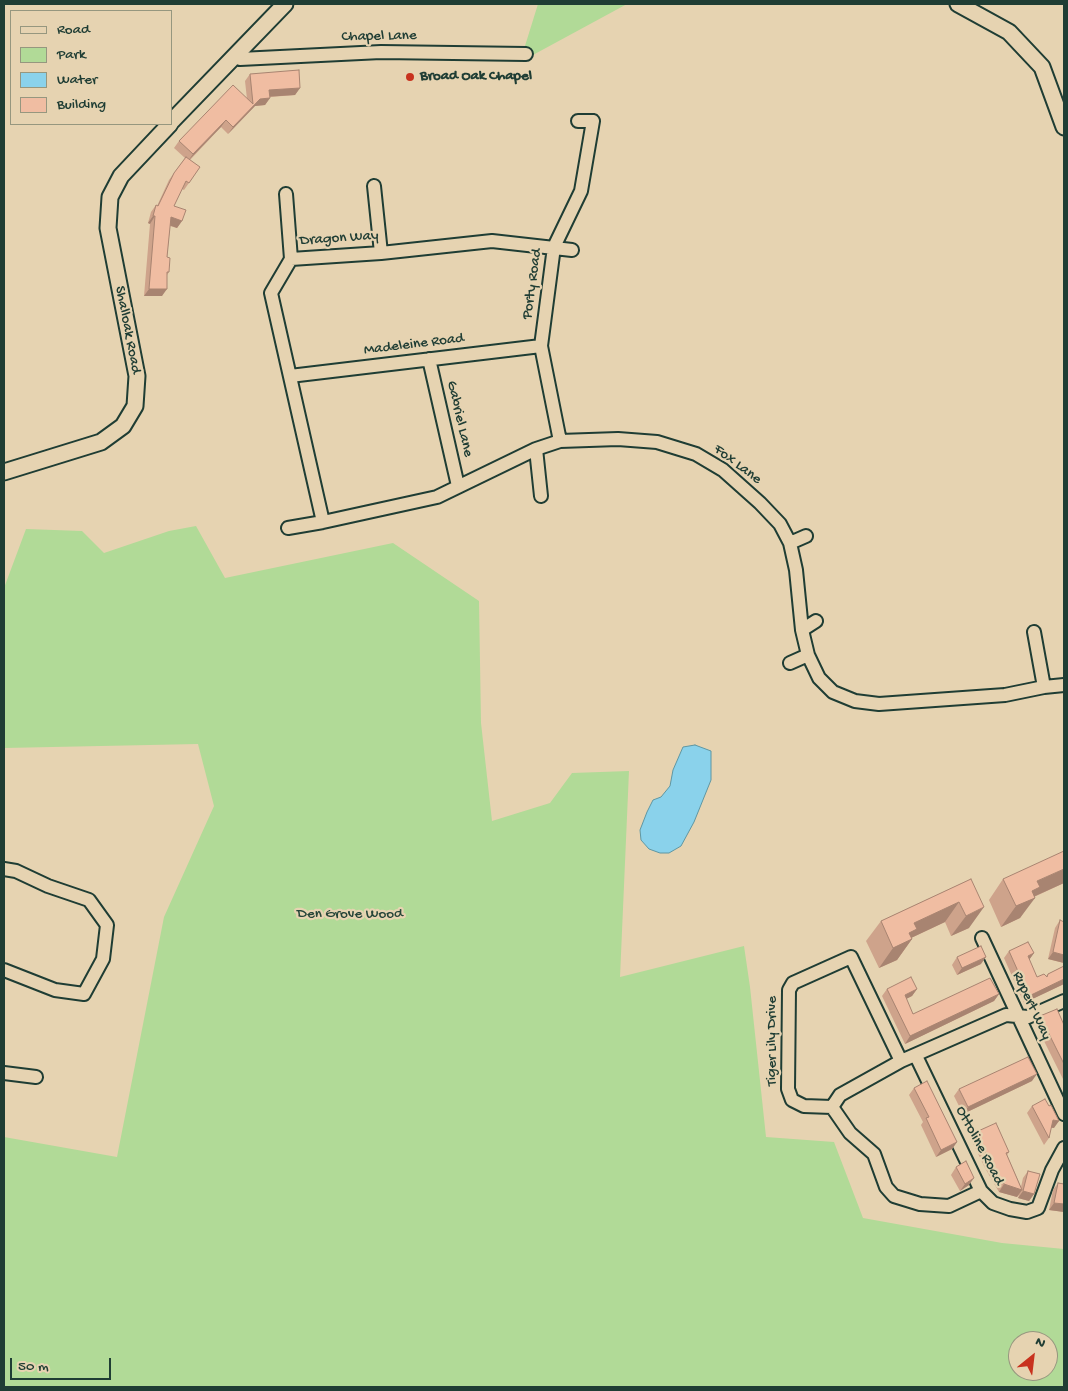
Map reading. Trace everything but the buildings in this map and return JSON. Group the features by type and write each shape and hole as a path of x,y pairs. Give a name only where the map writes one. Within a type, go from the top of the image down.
{"street":[{"name":"Shalloak Road","path":"172,121 285,4"},
{"path":"958,4 1009,32 1042,67 1064,127"},
{"name":"Chapel Lane","path":"234,56 240,59 381,52 526,54"},
{"name":"Porty Road","path":"560,441 541,346 554,247 581,191 593,121 578,121"},
{"name":"Shalloak Road","path":"4,472 101,442 123,426 135,406 137,376 108,228 110,197 121,176 168,125"},
{"path":"374,186 381,253"},
{"path":"286,194 291,259"},
{"name":"Dragon Way","path":"323,522 271,293 291,259 381,253 492,241 572,250"},
{"name":"Madeleine Road","path":"290,376 541,346"},
{"name":"Gabriel Lane","path":"429,359 458,486"},
{"name":"Fox Lane","path":"288,528 437,497 536,449 560,441 618,440 657,442 696,454 723,470 780,524 790,543 796,570 802,630 808,655 819,678 833,692 855,701 879,704 997,696 1064,685"},
{"path":"536,449 541,496"},
{"path":"790,543 806,536"},
{"path":"802,630 816,621"},
{"path":"1034,632 1044,687"},
{"path":"790,664 808,655"},
{"path":"4,869 16,871 48,886 89,900 107,925 103,959 84,994 55,990 4,970"},
{"name":"Rupert Way","path":"982,938 1064,1114"},
{"name":"Tiger Lily Drive","path":"832,1107 804,1106 792,1100 788,1089 789,990 793,983 851,957 901,1061"},
{"path":"981,1191 949,1206 920,1204 894,1196 886,1187 874,1154 850,1133 832,1107 840,1095 901,1061 1006,1015 1028,1017 1064,1001"},
{"name":"Ottoline Road","path":"916,1056 981,1191 992,1203 1027,1212 1038,1208 1052,1170 1064,1148"},
{"path":"4,1073 36,1077"}],"green space":[{"path":"538,4 627,4 520,62"},
{"name":"Den Grove Wood","path":"196,526 225,578 393,543 479,601 481,723 492,821 550,803 572,773 629,771 620,977 744,946 766,1137 834,1142 863,1218 1002,1243 1064,1249 1064,1387 4,1387 4,1137 117,1157 164,917 214,806 198,744 4,748 4,588 26,529 82,531 104,553 169,531"}],"water":[{"path":"695,745 711,751 711,780 694,822 681,846 669,853 660,853 649,849 641,840 640,830 647,812 653,800 661,797 670,786 673,770 683,747"}],"place":[{"name":"Broad Oak Chapel","path":"410,77"}]}
